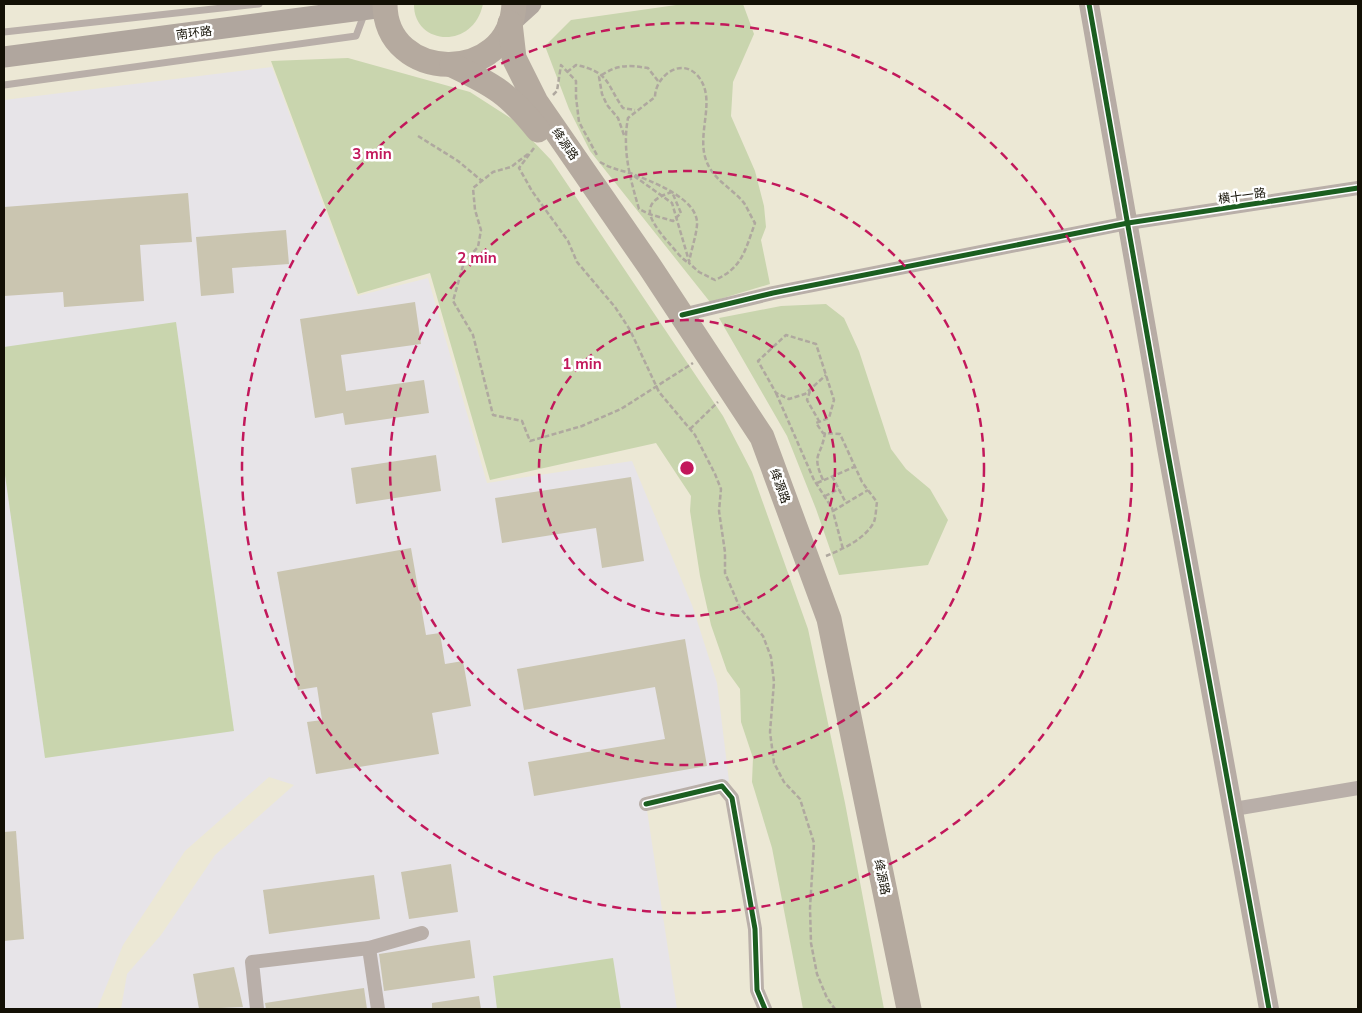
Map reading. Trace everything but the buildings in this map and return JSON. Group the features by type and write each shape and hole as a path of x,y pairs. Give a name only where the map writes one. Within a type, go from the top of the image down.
{"highway":[{"path":"380,6 393,33 404,47 426,61 452,66 469,62 490,52 505,34 512,14"},
{"name":"绛源路","path":"512,14 514,58 540,108 682,315 762,437 829,619 909,1009"},
{"name":"绛源路","path":"452,66 499,89 519,107 537,144 554,149 747,444 813,624 892,1009"}],"main road":[{"path":"512,14 531,4"},
{"name":"南环路","path":"4,57 380,6"}],"street":[{"path":"1089,4 1269,1009"},
{"name":"横十一路","path":"682,315 783,291 1128,223 1358,188"},
{"path":"646,804 722,786 732,798 755,929 757,990 765,1009"},
{"path":"1234,809 1358,788"},
{"path":"257,1009 252,962 370,948 422,933"},
{"path":"370,948 378,1009"}],"lane":[{"path":"4,32 259,4"},
{"path":"344,4 380,6"},
{"path":"4,85 356,36 380,6"}],"path":[{"path":"540,108 557,91 561,65 576,81 579,122 600,162 615,170 630,173 672,192 689,204 697,223 689,263"},
{"path":"567,72 576,65 589,68 602,75 610,83 623,108 636,110"},
{"path":"625,137 618,118 606,105 599,77 608,70 626,65 648,68 658,81"},
{"path":"672,192 663,195 651,205 649,214 651,221 699,272 714,280 731,273 741,259 755,224 743,202 717,179 706,161 703,129 707,92 697,75 689,69 674,69 658,81 655,97 628,118 625,137 625,154 639,209 649,214 673,221 681,213 672,192"},
{"path":"418,136 458,161 482,181"},
{"path":"537,144 511,167 493,172 473,188 475,210 480,230 478,248 464,262 453,302 473,335 493,415 522,421 530,441 582,426 621,409 694,363"},
{"path":"537,144 519,168 532,191 568,241 577,262 615,307 630,330 656,386 690,429 715,474 721,489 718,511 725,552 724,573 730,591 740,608 763,636 771,657 774,682 770,732 774,763 784,782 800,799 814,843 810,908 811,943 817,974 827,998 835,1009"},
{"path":"630,173 672,203 689,263"},
{"path":"818,422 828,418 834,400 822,357 816,344 786,335 758,361 776,393 816,483 833,511 843,549"},
{"path":"776,393 789,399 805,394 826,375"},
{"path":"808,563 843,549 861,536 874,522 877,502 854,467 840,434 823,433 816,422 818,422 807,400 810,390"},
{"path":"690,429 719,401"},
{"path":"823,480 815,463 817,453 823,446 825,433"},
{"path":"816,483 854,467"},
{"path":"832,476 846,503"},
{"path":"825,496 839,489"},
{"path":"833,511 868,490"}],"shaded area":[{"path":"272,67 357,296 428,278 487,483 632,461 692,605 717,683 729,781 645,797 677,1009 121,1009 127,974 161,935 215,855 294,785 269,777 185,851 123,945 97,1009 4,1009 4,100"}],"green space":[{"path":"414,4 483,4 477,19 468,30 457,35 444,37 433,34 423,28 416,18"},
{"path":"683,4 743,4 754,34 733,82 731,116 755,171 764,206 766,227 761,240 770,284 710,302 590,151 569,109 545,46 571,20"},
{"path":"348,58 470,92 512,119 551,160 723,416 752,472 808,629 845,803 884,1009 803,1009 772,848 752,782 753,758 741,722 740,689 727,671 711,625 700,576 690,511 691,496 656,443 490,480 430,273 358,294 271,61"},
{"path":"826,304 844,318 859,351 891,449 906,469 930,489 948,520 928,565 839,575 816,509 787,436 719,318 781,306"},
{"path":"176,322 234,731 45,758 4,468 4,347"},
{"path":"613,958 621,1009 497,1009 493,976"}],"cycle path":[{"path":"1089,4 1269,1009"},
{"path":"682,315 773,293 1128,223 1358,188"},
{"path":"646,804 722,786 732,798 755,929 757,990 765,1009"}]}
